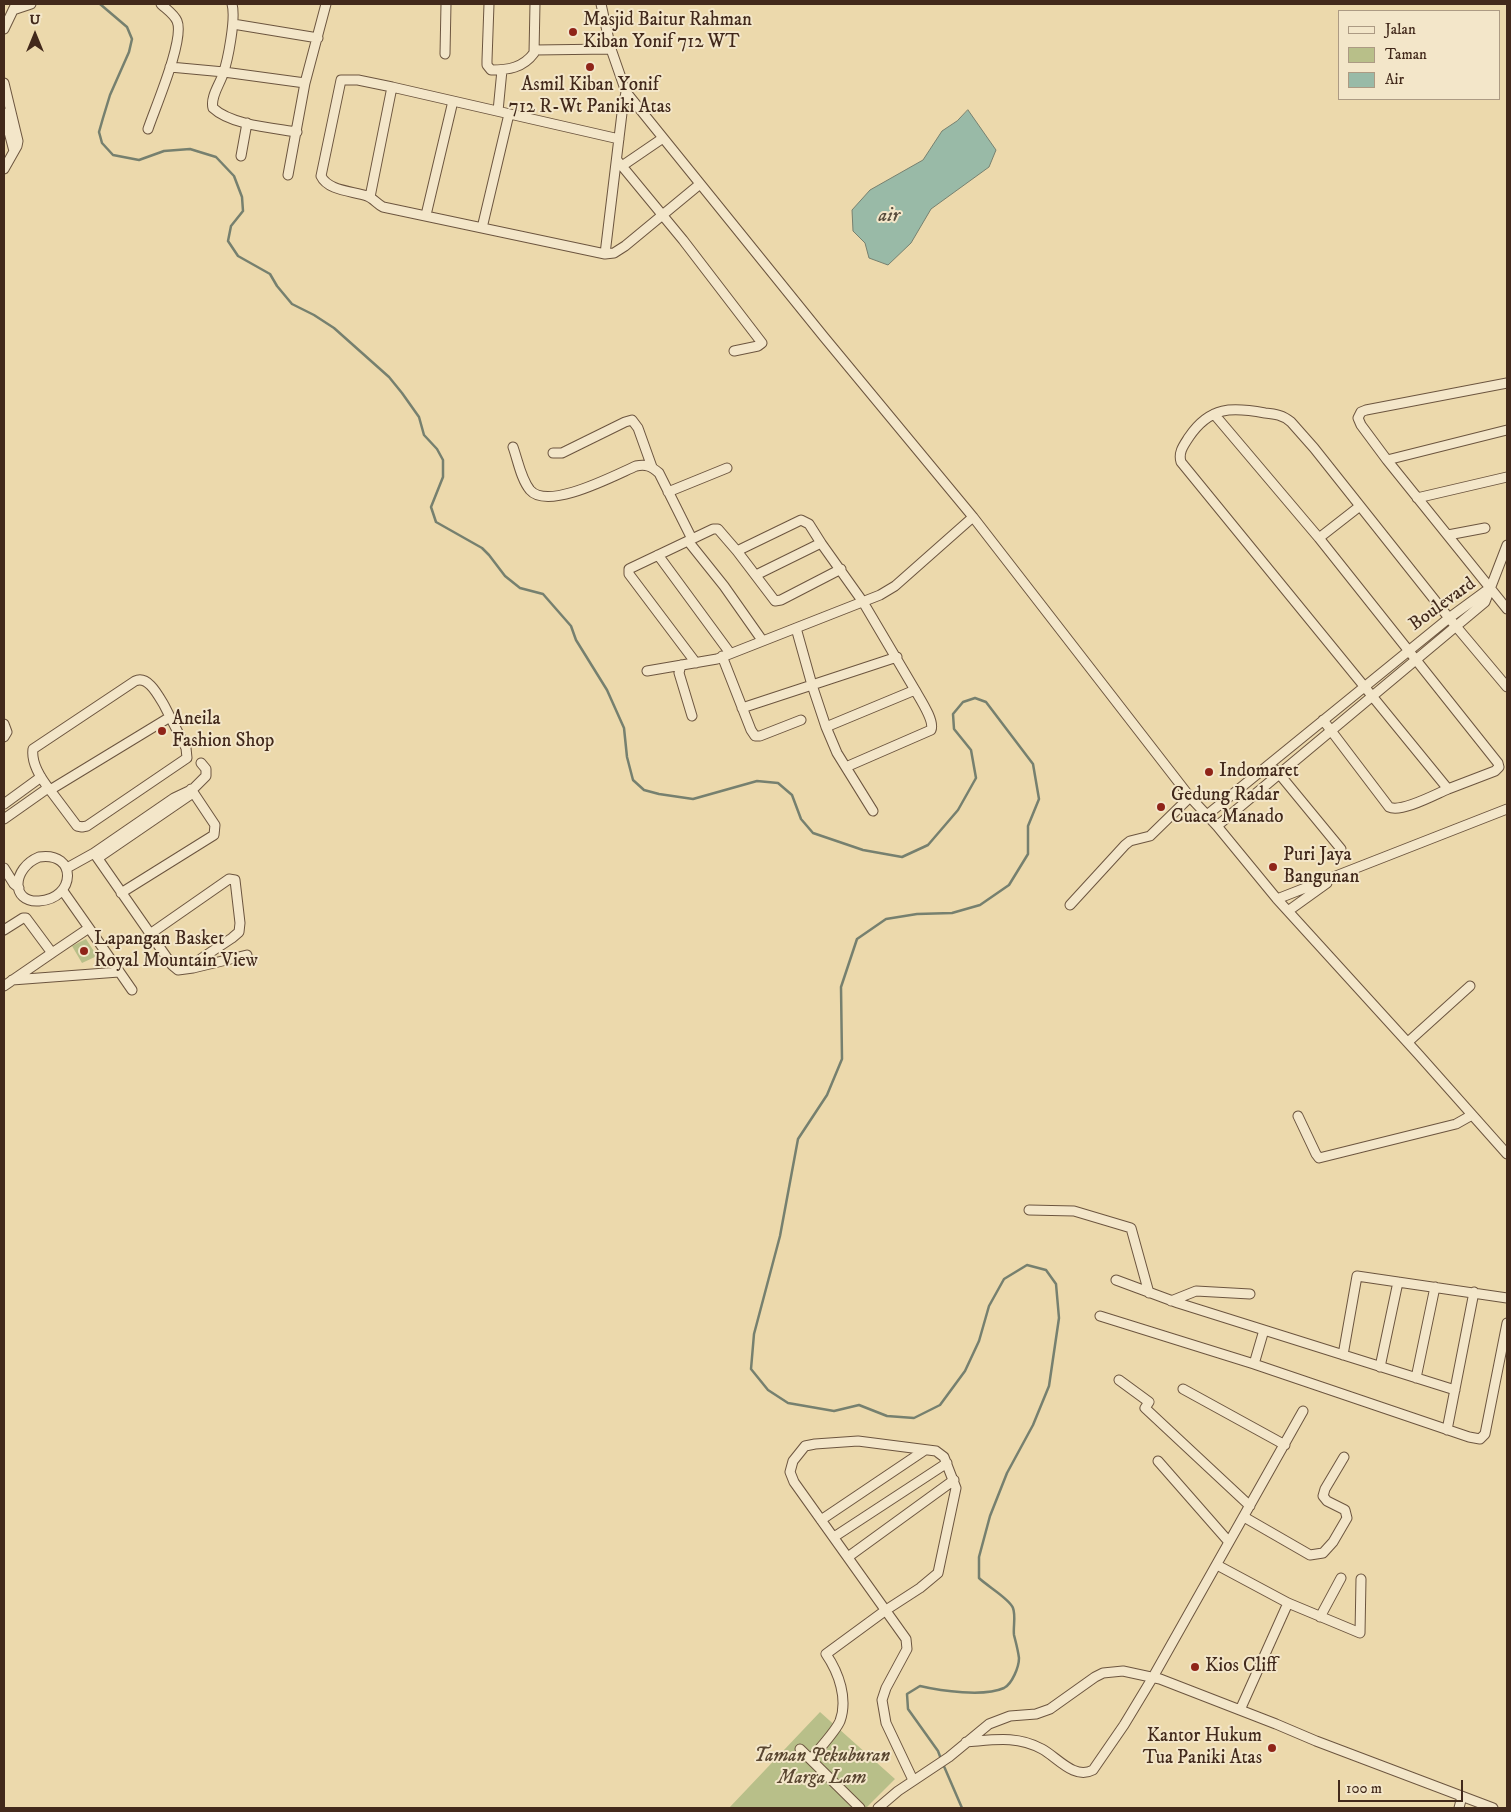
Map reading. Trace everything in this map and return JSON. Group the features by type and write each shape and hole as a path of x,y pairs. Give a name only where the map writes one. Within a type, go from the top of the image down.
{"street":[{"path":"4,30 15,7 31,4"},
{"path":"148,129 170,68 178,35 175,18 161,4"},
{"path":"232,4 233,24 224,72 212,101 214,108 240,121 297,132"},
{"path":"288,176 306,84 326,4"},
{"path":"445,54 446,4"},
{"path":"489,4 487,64 491,70 502,70 519,66 529,59 535,50 534,4"},
{"path":"601,4 611,49 626,92 830,345 973,517 1190,797 1217,826 1277,899 1507,1154"},
{"path":"233,24 318,38"},
{"path":"535,50 611,49"},
{"path":"170,68 224,72 306,84"},
{"path":"498,111 502,70"},
{"path":"619,138 392,86 358,80 341,80 321,176 327,185 370,197 383,207 605,254 614,253 625,246 700,184"},
{"path":"4,83 18,141 4,169"},
{"path":"370,197 392,86"},
{"path":"605,254 619,163 619,138 626,92"},
{"path":"426,215 453,101"},
{"path":"4,112 14,151"},
{"path":"482,228 509,114"},
{"path":"241,156 247,123"},
{"path":"619,163 663,138"},
{"path":"619,163 762,343 758,346 734,351"},
{"path":"1507,383 1361,412 1358,415 1359,421 1387,460 1507,610"},
{"path":"1448,789 1181,462 1180,452 1193,432 1214,414 1228,409 1246,409 1287,418 1314,448 1455,626 1507,688"},
{"path":"1214,414 1319,538 1416,659 1499,765 1498,770 1402,808 1393,809 1389,807 1323,720"},
{"path":"553,453 562,453 632,420 638,428 652,467"},
{"path":"1387,460 1507,430"},
{"path":"513,447 522,475 530,490 542,496 562,496 636,466 652,467 659,473 690,540 762,640"},
{"path":"668,492 727,468"},
{"path":"1418,498 1507,477"},
{"path":"1319,538 1360,506"},
{"path":"647,670 696,663 726,655 863,602 895,586 973,517"},
{"path":"738,551 800,520 809,524 863,602 897,657 932,722 933,728 931,730 846,767"},
{"path":"696,663 629,574 629,569 718,528 776,601 841,569"},
{"path":"1448,535 1485,528"},
{"path":"756,575 821,543"},
{"path":"1490,588 1507,545"},
{"path":"658,555 726,655 742,708 755,736 760,736 801,720"},
{"name":"Boulevard","path":"1207,815 1364,686 1490,588"},
{"name":"Boulevard","path":"1217,826 1485,602 1490,588"},
{"path":"796,628 826,727 837,753 873,811"},
{"path":"742,708 897,657"},
{"path":"681,665 679,673 692,716"},
{"path":"138,679 146,681 160,698 186,748 187,758 82,827 76,826 41,777 32,752 36,746 138,679"},
{"path":"826,727 915,690"},
{"path":"4,819 49,789 170,717"},
{"path":"4,724 7,732 4,737"},
{"path":"67,868 96,856 174,798 192,790 206,776 206,769 201,763"},
{"path":"1271,764 1342,849"},
{"path":"4,804 41,777"},
{"path":"121,893 214,835 215,825 192,790"},
{"path":"1070,905 1125,845 1130,841 1150,836 1190,797"},
{"path":"1277,899 1507,808"},
{"path":"96,856 175,968 182,970 247,955"},
{"path":"4,868 24,897 34,901 49,899 63,891 68,880 67,868 62,862 53,857 35,859 27,864 19,874 19,888"},
{"path":"1288,911 1338,876"},
{"path":"150,934 229,879 234,879 237,885 239,932 202,958 193,968"},
{"path":"63,891 132,990"},
{"path":"4,930 22,918 26,918 52,953"},
{"path":"4,986 89,928"},
{"path":"12,980 118,972"},
{"path":"1408,1042 1470,986"},
{"path":"1298,1116 1319,1158 1456,1124 1472,1115"},
{"path":"1029,1210 1074,1211 1131,1228 1149,1293"},
{"path":"1343,1355 1357,1276 1507,1298"},
{"path":"1116,1280 1171,1301 1455,1390"},
{"path":"1380,1367 1398,1282"},
{"path":"1416,1378 1435,1287"},
{"path":"1171,1301 1196,1291 1250,1294"},
{"path":"1447,1430 1474,1292"},
{"path":"1100,1316 1254,1364 1447,1430 1480,1439 1484,1437 1503,1367 1507,1323"},
{"path":"1254,1364 1264,1330"},
{"path":"1119,1380 1149,1402 1145,1408 1250,1506"},
{"path":"1183,1389 1285,1445"},
{"path":"966,1742 1019,1740 1042,1749 1073,1770 1083,1773 1090,1772 1124,1725 1153,1678 1303,1411"},
{"path":"810,1759 839,1723 842,1709 841,1684 833,1664 826,1654 886,1610 920,1588 938,1573 956,1488 944,1457 936,1451 858,1441 805,1446 793,1461 790,1472 794,1482 834,1537 886,1610 906,1639 907,1649 886,1688 882,1700 886,1723 913,1780"},
{"path":"821,1520 925,1450"},
{"path":"1244,1517 1310,1555 1323,1553 1333,1542 1347,1518 1345,1510 1327,1501 1323,1496 1325,1489 1344,1457"},
{"path":"1158,1461 1230,1542"},
{"path":"834,1537 946,1463"},
{"path":"848,1557 954,1480"},
{"path":"1217,1565 1288,1603 1360,1633 1361,1579"},
{"path":"1320,1617 1341,1578"},
{"path":"1240,1710 1288,1603"},
{"path":"878,1808 989,1724 1010,1716 1036,1714 1050,1709 1095,1677 1103,1673 1123,1671 1153,1678 1240,1710 1316,1742 1493,1808"},
{"path":"800,1750 860,1808"},
{"path":"1459,1808 1462,1796"}],"green space":[{"name":"Lapangan Basket Royal Mountain View","path":"86,939 97,956 82,963 72,946"},
{"name":"Taman Pekuburan Marga Lam","path":"820,1712 895,1779 866,1808 729,1808"}],"water":[{"name":"air","path":"968,110 996,150 989,167 931,209 911,243 888,265 869,258 865,243 853,231 852,210 870,190 923,160 942,131 957,121"}],"waterway":[{"path":"100,4 127,27 132,39 129,52 110,95 103,118 99,132 102,143 113,155 139,160 164,151 190,149 216,157 234,176 242,197 243,211 231,226 228,241 238,256 270,274 292,304 334,328 389,377 402,393 419,417 424,435 437,449 443,460 443,477 431,507 436,522 482,548 505,576 520,588 543,594 571,626 576,640 607,690 624,728 627,757 633,780 644,790 693,799 757,781 778,783 792,795 801,819 813,833 863,850 902,857 928,845 958,810 976,778 971,750 954,729 953,714 963,702 975,698 986,702 1033,764 1039,799 1028,826 1028,854 1009,885 980,905 952,913 917,914 886,919 857,939 841,987 842,1059 827,1095 798,1139 780,1236 754,1334 751,1369 768,1390 788,1403 834,1411 859,1405 887,1416 914,1418 940,1405 965,1371 979,1341 989,1306 1004,1279 1027,1265 1046,1270 1056,1284 1059,1318 1049,1386 1033,1425 1007,1473 990,1516 979,1557 979,1578 1008,1601 1013,1608 1014,1635 1019,1658 1018,1666 1010,1683 996,1691 974,1693 939,1690 920,1686 907,1694 908,1709 938,1751 941,1759"},
{"path":"943,1764 962,1808"}],"place":[{"name":"Masjid Baitur Rahman Kiban Yonif 712 WT","path":"573,32"},
{"name":"Asmil Kiban Yonif 712 R-Wt Paniki Atas","path":"590,67"},
{"name":"Aneila Fashion Shop","path":"162,731"},
{"name":"Indomaret","path":"1209,772"},
{"name":"Gedung Radar Cuaca Manado","path":"1161,807"},
{"name":"Puri Jaya Bangunan","path":"1273,867"},
{"name":"Lapangan Basket Royal Mountain View","path":"84,951"},
{"name":"Kios Cliff","path":"1195,1667"},
{"name":"Kantor Hukum Tua Paniki Atas","path":"1272,1748"}]}
